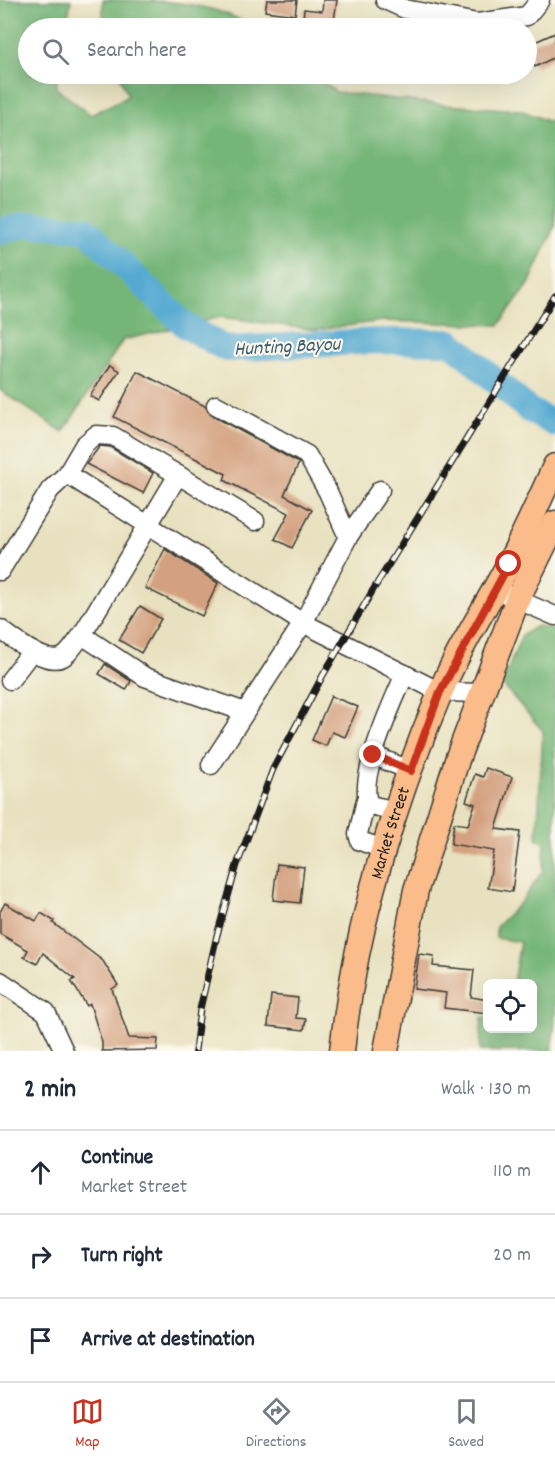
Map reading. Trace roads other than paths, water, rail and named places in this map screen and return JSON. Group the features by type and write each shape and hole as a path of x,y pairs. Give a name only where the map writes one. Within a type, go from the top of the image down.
{"main road":[{"name":"Market Street","path":"342,1051 347,1003 361,932 396,811 440,692 494,591 555,466"},
{"path":"386,1051 416,890 458,757 519,598 555,523"}],"street":[{"path":"385,0 405,9 451,18"},
{"path":"513,18 527,16 540,0"},
{"path":"216,405 307,455 348,537"},
{"path":"0,571 50,490 67,474 89,438 105,434 255,521"},
{"path":"67,474 303,623 440,692 482,693"},
{"path":"0,629 32,651 54,659 64,656 82,635 178,475"},
{"path":"211,765 303,623 348,537 380,490"},
{"path":"494,591 519,598 555,616"},
{"path":"82,635 146,677 245,712"},
{"path":"10,680 32,651"},
{"path":"384,849 360,840 358,834 373,755 405,674"},
{"path":"373,755 411,771"},
{"path":"366,800 370,806 396,811"},
{"path":"0,981 46,1012 64,1051"}],"waterway":[{"name":"Hunting Bayou","path":"0,231 28,224 86,229 186,326 226,349 375,341 451,342 529,410 555,424"}],"railway":[{"path":"195,1051 200,1009 217,935 237,865 273,769 322,677 373,590 555,296"}]}
